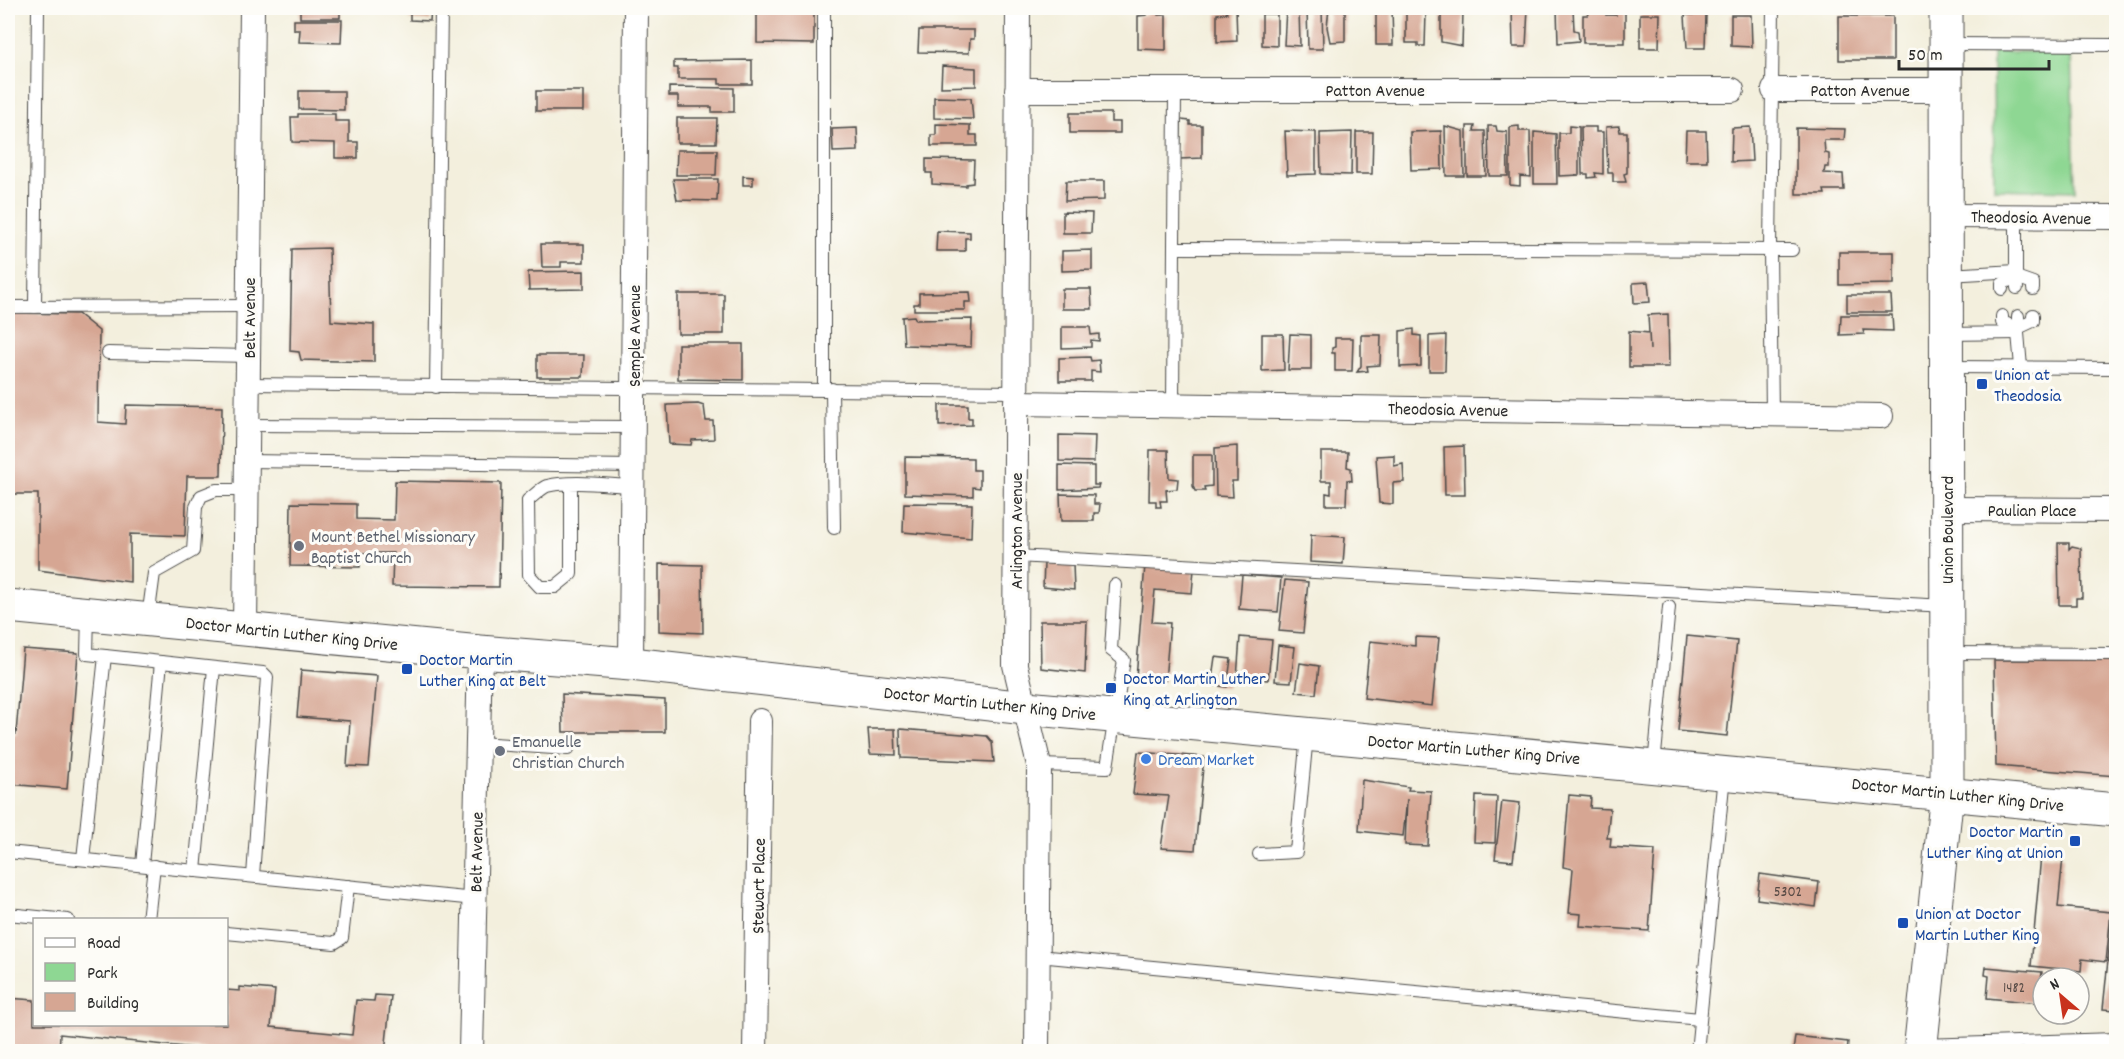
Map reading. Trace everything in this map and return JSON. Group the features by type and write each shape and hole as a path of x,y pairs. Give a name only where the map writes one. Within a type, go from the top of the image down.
{"main road":[{"name":"Union Boulevard","path":"1920,1048 1947,792 1946,8"},
{"name":"Doctor Martin Luther King Drive","path":"8,606 480,652 631,664 1026,708 1947,792 2116,810"}],"street":[{"name":"Belt Avenue","path":"245,628 252,8"},
{"name":"Semple Avenue","path":"631,664 636,8"},
{"name":"Arlington Avenue","path":"1018,8 1015,665 1039,765 1037,1052"},
{"name":"Patton Avenue","path":"1017,90 1732,90"},
{"name":"Patton Avenue","path":"1774,90 1946,90"},
{"name":"Theodosia Avenue","path":"1946,216 2116,218"},
{"name":"Theodosia Avenue","path":"1016,397 1173,405 1881,416"},
{"name":"Paulian Place","path":"1948,509 2116,510"},
{"name":"Belt Avenue","path":"471,1052 480,652"},
{"name":"Stewart Place","path":"755,1052 760,721"}],"lane":[{"path":"35,307 38,8"},
{"path":"436,387 441,8"},
{"path":"824,8 828,389 834,528"},
{"path":"1772,414 1770,249 1774,90 1773,8"},
{"path":"1946,44 2116,45"},
{"path":"1173,405 1175,90"},
{"path":"2016,217 2017,279"},
{"path":"1174,248 1792,249"},
{"path":"1947,275 2017,279 2033,284 2033,289"},
{"path":"2002,289 2002,284 2017,279"},
{"path":"8,307 249,306"},
{"path":"1947,334 2018,326 2033,321 2033,315"},
{"path":"2002,316 2002,322 2018,326"},
{"path":"2018,326 2021,368"},
{"path":"108,353 249,356"},
{"path":"1947,367 2116,368"},
{"path":"248,384 828,389 1016,397"},
{"path":"248,424 633,427"},
{"path":"247,461 633,476"},
{"path":"571,485 571,574 555,587 540,587 529,574 528,500 546,486 571,485 633,476"},
{"path":"148,618 154,573 193,551 196,507 201,496 216,490 247,490"},
{"path":"1016,556 1947,607"},
{"path":"1039,765 1107,767 1124,660 1111,650 1115,585"},
{"path":"1654,766 1669,607"},
{"path":"88,613 87,654 263,673 267,677 253,876"},
{"path":"1947,653 2116,654"},
{"path":"83,859 105,656"},
{"path":"148,918 148,866 160,662"},
{"path":"195,871 214,668"},
{"path":"1258,854 1296,852 1308,734"},
{"path":"478,743 568,749"},
{"path":"1697,1052 1724,772"},
{"path":"8,852 475,899"},
{"path":"228,933 334,943 342,938 348,886"},
{"path":"8,914 48,918"},
{"path":"1038,956 1700,1019"},
{"path":"1920,1048 2116,1040"}],"green space":[{"path":"1993,52 2071,52 2075,191 1994,189"}],"building":[{"path":"300,8 340,8 340,18 300,18"},
{"path":"383,8 431,8 430,21 410,20 410,12 383,12"},
{"path":"708,8 746,8 746,10 708,10"},
{"path":"757,8 814,8 814,44 757,43"},
{"path":"1226,8 1236,8 1237,41 1217,42 1217,14 1227,13"},
{"path":"1286,8 1299,8 1300,46 1284,45"},
{"path":"1307,8 1322,8 1323,49 1308,49"},
{"path":"1329,8 1345,8 1345,41 1330,42 1327,27"},
{"path":"1376,8 1392,8 1393,45 1376,45"},
{"path":"1414,8 1419,8 1419,12 1426,13 1425,46 1418,46 1418,43 1406,43 1406,13 1414,13"},
{"path":"1512,8 1528,8 1526,47 1513,47"},
{"path":"1557,8 1573,8 1574,30 1578,31 1579,41 1558,43"},
{"path":"1586,8 1608,8 1606,15 1616,15 1613,8 1625,8 1625,43 1583,43 1583,15 1588,15"},
{"path":"1158,10 1158,15 1166,15 1166,50 1138,49 1138,16 1147,15 1147,11"},
{"path":"1441,12 1463,12 1462,46 1441,42"},
{"path":"1262,14 1277,14 1277,46 1262,45"},
{"path":"1640,14 1660,14 1659,48 1640,48"},
{"path":"1706,14 1705,48 1687,48 1685,15"},
{"path":"1731,15 1751,15 1752,47 1731,46"},
{"path":"1839,16 1893,16 1893,60 1839,60"},
{"path":"294,20 342,20 341,43 299,42 300,30 294,30"},
{"path":"919,30 974,30 974,39 970,39 969,53 918,52"},
{"path":"752,60 752,84 719,84 719,79 678,79 678,68 674,68 674,61"},
{"path":"942,66 976,68 976,86 941,87"},
{"path":"669,87 734,88 734,112 712,112 712,107 678,107 678,96 669,96"},
{"path":"299,91 344,91 344,110 299,109"},
{"path":"536,91 583,91 583,111 536,111"},
{"path":"934,97 971,98 973,119 934,118"},
{"path":"1070,113 1111,113 1111,122 1120,122 1120,133 1070,133"},
{"path":"298,114 335,114 335,121 349,121 349,142 358,142 358,158 335,158 335,143 292,142 291,117 298,117"},
{"path":"677,118 717,118 716,143 677,143"},
{"path":"1181,120 1190,121 1190,125 1202,125 1202,158 1180,159"},
{"path":"936,124 970,125 970,135 977,135 977,146 931,146 931,135 936,135"},
{"path":"1445,126 1463,131 1464,176 1446,176"},
{"path":"1467,126 1475,126 1474,131 1485,131 1486,176 1467,176"},
{"path":"1488,126 1496,126 1497,131 1507,132 1508,176 1489,176"},
{"path":"1519,126 1519,131 1530,131 1531,177 1520,176 1520,186 1510,185 1510,127"},
{"path":"1569,126 1579,127 1579,175 1559,176 1559,133 1569,133"},
{"path":"1619,126 1620,132 1627,132 1627,173 1624,174 1626,182 1613,182 1613,173 1608,173 1606,127"},
{"path":"1581,127 1596,127 1596,132 1603,132 1603,174 1595,173 1596,177 1588,178 1588,174 1582,174"},
{"path":"1750,127 1752,161 1731,162 1732,128"},
{"path":"857,128 858,151 833,152 832,129"},
{"path":"1796,128 1845,129 1844,140 1824,140 1825,153 1829,154 1829,167 1825,167 1824,173 1843,174 1844,190 1824,190 1825,194 1796,194"},
{"path":"1285,131 1316,132 1316,174 1287,175"},
{"path":"1441,131 1442,169 1411,170 1410,132"},
{"path":"1686,131 1706,131 1707,161 1685,161"},
{"path":"1352,132 1351,175 1321,174 1320,133"},
{"path":"1356,132 1373,132 1372,174 1356,174"},
{"path":"1534,132 1556,134 1557,184 1534,184"},
{"path":"677,150 717,150 716,175 676,175"},
{"path":"926,159 974,160 973,183 966,184 966,186 932,184 932,173 926,173"},
{"path":"743,176 753,177 753,185 743,185"},
{"path":"673,179 718,179 717,201 677,200"},
{"path":"1066,181 1104,181 1104,200 1065,201"},
{"path":"1063,212 1092,213 1091,233 1063,233"},
{"path":"937,231 970,232 970,238 965,238 965,251 936,251"},
{"path":"541,244 584,244 584,262 561,262 561,267 542,267"},
{"path":"329,248 331,321 374,324 374,362 301,360 299,352 290,351 292,249"},
{"path":"1092,250 1092,270 1062,271 1062,251"},
{"path":"1839,252 1894,252 1894,284 1839,285"},
{"path":"584,271 584,289 529,290 528,272"},
{"path":"1648,282 1650,302 1634,303 1633,283"},
{"path":"1062,289 1091,289 1092,309 1062,309"},
{"path":"970,292 971,302 965,302 965,310 914,310 914,304 919,304 919,293"},
{"path":"678,294 724,294 724,334 678,334"},
{"path":"1847,295 1891,295 1892,312 1847,312"},
{"path":"9,313 78,314 99,331 98,422 125,424 126,405 222,407 221,476 187,476 185,536 130,534 130,582 38,570 38,494 8,494"},
{"path":"1668,314 1669,367 1629,367 1629,331 1649,333 1650,350 1648,315"},
{"path":"1841,315 1892,315 1893,331 1863,330 1864,334 1840,335"},
{"path":"914,316 916,320 972,319 971,347 904,345 902,317"},
{"path":"1062,327 1090,327 1091,335 1099,334 1099,341 1091,340 1091,347 1062,348"},
{"path":"1414,329 1414,335 1421,336 1421,366 1400,367 1400,331"},
{"path":"1262,334 1283,334 1284,370 1262,371"},
{"path":"1290,334 1311,335 1311,370 1288,370"},
{"path":"1361,335 1381,335 1380,365 1367,366 1368,371 1357,372 1361,366"},
{"path":"1446,335 1445,371 1429,371 1429,336"},
{"path":"1335,338 1353,338 1352,371 1335,371 1335,353 1332,353 1332,348 1335,347"},
{"path":"678,344 743,344 743,380 678,379"},
{"path":"537,355 584,355 583,377 537,377"},
{"path":"1090,357 1091,361 1099,360 1100,372 1091,371 1091,381 1059,381 1059,358"},
{"path":"698,404 704,406 706,421 713,421 714,439 692,440 691,445 669,444 667,405"},
{"path":"939,405 968,405 968,418 972,418 972,425 939,426"},
{"path":"1059,435 1095,436 1094,462 1059,461"},
{"path":"1237,446 1237,481 1232,481 1233,497 1216,496 1215,448"},
{"path":"1464,446 1465,495 1445,495 1444,447"},
{"path":"1150,450 1168,450 1169,478 1178,479 1177,489 1166,490 1167,501 1160,501 1161,507 1156,507 1156,501 1149,501"},
{"path":"1321,452 1348,452 1347,467 1351,468 1352,481 1347,480 1346,505 1326,505 1326,493 1331,494 1331,481 1321,481"},
{"path":"1193,455 1212,455 1212,486 1204,487 1205,491 1195,491 1193,486"},
{"path":"1394,455 1394,466 1403,464 1404,482 1393,483 1393,504 1379,503 1376,456"},
{"path":"905,457 973,458 973,470 980,470 980,488 973,487 973,496 905,494"},
{"path":"1059,465 1094,466 1094,485 1099,485 1098,488 1059,490"},
{"path":"395,481 501,483 499,587 392,586 393,553 360,553 360,567 290,566 291,503 356,504 356,519 394,520"},
{"path":"1060,494 1094,495 1094,504 1100,504 1099,513 1094,513 1094,521 1061,521"},
{"path":"904,503 972,504 971,538 903,532"},
{"path":"1311,535 1345,537 1343,564 1310,562"},
{"path":"2058,543 2069,543 2069,549 2072,546 2081,548 2082,598 2076,598 2076,605 2059,605"},
{"path":"1044,563 1073,564 1074,590 1043,587"},
{"path":"659,564 702,565 703,633 659,631"},
{"path":"1145,565 1194,569 1192,593 1155,590 1152,622 1170,623 1165,681 1136,678"},
{"path":"1242,575 1281,578 1278,612 1239,609"},
{"path":"1285,580 1308,582 1303,633 1279,631"},
{"path":"1040,621 1087,621 1085,673 1041,668"},
{"path":"1687,636 1737,641 1727,736 1678,731"},
{"path":"1240,637 1272,640 1268,680 1237,678"},
{"path":"1415,637 1439,638 1432,706 1364,698 1370,641 1415,646"},
{"path":"1278,645 1295,647 1291,682 1275,681"},
{"path":"23,649 78,653 67,789 8,784 8,733 16,734"},
{"path":"1215,657 1231,659 1227,687 1211,685"},
{"path":"1994,660 2116,660 2116,776 1996,766"},
{"path":"1300,663 1319,666 1316,694 1296,692"},
{"path":"301,670 377,676 369,767 347,766 350,721 297,717"},
{"path":"562,694 665,700 665,732 563,732"},
{"path":"868,729 895,729 896,755 870,754"},
{"path":"900,729 987,736 992,742 994,762 901,758"},
{"path":"1138,752 1204,757 1195,850 1161,848 1169,796 1133,794"},
{"path":"1362,780 1409,787 1408,790 1431,791 1428,846 1405,845 1407,799 1403,836 1359,831"},
{"path":"1569,795 1591,797 1590,808 1610,809 1607,838 1611,838 1610,847 1655,850 1649,931 1580,926 1581,914 1569,913 1573,869 1563,867"},
{"path":"1476,796 1497,797 1495,843 1474,842"},
{"path":"1502,801 1520,803 1513,861 1495,859"},
{"path":"2041,855 2063,857 2058,907 2111,912 2106,962 2082,959 2081,966 2031,966"},
{"path":"1760,874 1819,882 1816,907 1757,899"},
{"path":"2112,921 2116,922 2116,1010 2103,1009"},
{"path":"1986,967 2031,971 2031,1002 1987,998 1989,976 1985,975"},
{"path":"240,987 275,990 271,1027 352,1035 356,1000 374,1001 375,995 391,996 385,1052 233,1052 60,1034 59,1052 8,1052 8,998 33,1000 33,1026 228,1026 228,990 240,991"},
{"path":"1795,1036 1848,1042 1847,1052 1793,1052"},
{"path":"2040,1048 2040,1052 2003,1052 2003,1050"}],"place":[{"name":"Union at Theodosia","path":"1982,384"},
{"name":"Mount Bethel Missionary Baptist Church","path":"299,546"},
{"name":"Doctor Martin Luther King at Belt","path":"407,669"},
{"name":"Doctor Martin Luther King at Arlington","path":"1111,688"},
{"name":"Emanuelle Christian Church","path":"500,751"},
{"name":"Dream Market","path":"1146,759"},
{"name":"Doctor Martin Luther King at Union","path":"2075,841"},
{"name":"Union at Doctor Martin Luther King","path":"1903,923"}]}
